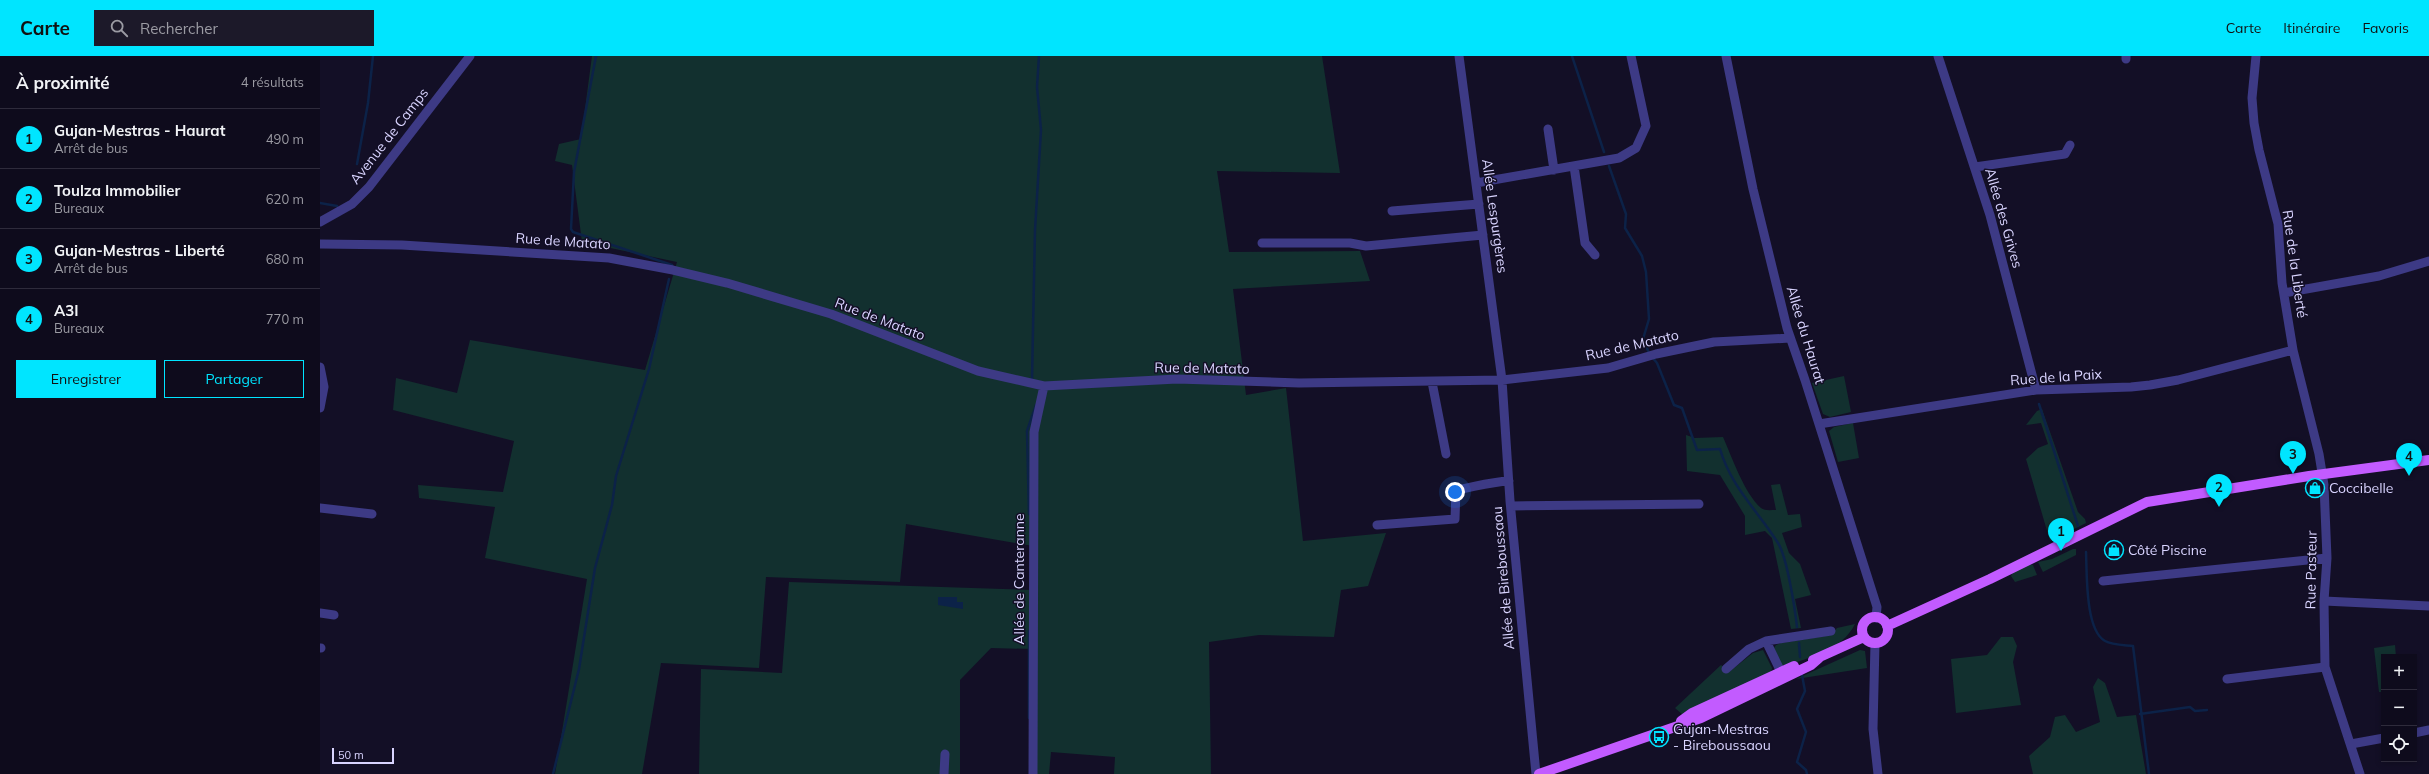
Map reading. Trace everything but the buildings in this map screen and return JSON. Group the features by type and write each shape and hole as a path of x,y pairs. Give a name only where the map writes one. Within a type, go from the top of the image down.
{"main road":[{"path":"1887,626 1990,579 2140,505 2322,474 2429,460"},
{"path":"1876,618 1882,620 1887,626 1885,638 1875,643 1864,637 1862,630 1865,622 1876,618"},
{"path":"1539,774 1673,726 1692,713 1782,676 1864,637"}],"street":[{"name":"Avenue de Camps","path":"320,222 352,204 369,187 470,56"},
{"name":"Allée Lespurgères","path":"1459,56 1502,380"},
{"path":"1476,183 1619,158 1636,148 1646,126 1631,56"},
{"name":"Allée du Haurat","path":"1726,56 1753,190 1790,338 1877,607 1876,618"},
{"name":"Allée des Grives","path":"1938,56 1990,214 2036,390"},
{"name":"Rue de la Liberté","path":"2256,56 2252,98 2254,124 2278,224 2284,293 2293,350 2322,474"},
{"path":"1548,129 1554,170"},
{"path":"1975,167 2065,154 2070,145"},
{"path":"1574,166 1585,243 1595,255"},
{"path":"1392,211 1479,204"},
{"path":"1262,243 1350,243 1366,246 1483,235"},
{"name":"Rue de Matato","path":"320,244 402,245 609,258 673,270 727,283 831,314 978,371 1044,386 1178,379 1232,382 1432,382 1502,380 1608,368 1652,355 1714,342 1790,338"},
{"path":"2284,293 2379,276 2429,261"},
{"name":"Rue de la Paix","path":"1819,424 2036,390 2150,385 2178,380 2293,350"},
{"path":"320,367 324,387 320,408"},
{"name":"Allée de Bireboussaou","path":"1502,380 1510,506 1536,774"},
{"path":"1432,382 1446,454"},
{"name":"Allée de Canteranne","path":"1033,774 1034,432 1044,386"},
{"name":"Rue Pasteur","path":"2322,474 2327,558 2324,601 2325,667 2360,774"},
{"path":"1377,525 1455,519 1456,490 1477,487 1484,483 1509,481"},
{"path":"1510,506 1699,504"},
{"path":"320,508 372,514"},
{"path":"2102,581 2327,558"},
{"path":"2324,601 2429,606"},
{"path":"320,613 334,615"},
{"path":"1726,668 1749,649 1766,641 1831,631"},
{"path":"1766,641 1782,676"},
{"path":"1875,643 1873,729 1878,774"},
{"path":"2227,679 2325,667"},
{"path":"2417,732 2429,730"},
{"path":"2351,744 2381,739"},
{"path":"944,774 945,754"}],"green space":[{"path":"592,56 1322,56 1340,173 1217,171 1229,252 1360,251 1370,281 1233,289 1246,395 1286,388 1303,541 1386,533 1368,586 1341,590 1334,637 1259,635 1209,642 1211,774 1114,774 1115,757 1051,752 1049,774 1035,774 1034,649 991,648 960,680 960,774 699,774 701,669 782,673 789,582 1033,590 1033,546 906,524 900,582 766,577 759,668 661,663 642,774 555,774 587,579 485,558 495,507 419,498 418,485 503,492 514,441 393,410 396,378 457,393 470,340 645,370 677,262 582,242 572,165 555,161 559,144 581,139"},
{"path":"1844,376 1851,412 1830,417 1823,414 1812,383"},
{"path":"2042,409 2078,512 2085,519 2086,523 2050,541 2026,459 2038,448 2048,444 2041,423 2026,425 2037,411"},
{"path":"1853,423 1859,458 1838,462 1829,431 1834,427"},
{"path":"1686,435 1695,438 1723,437 1744,484 1761,508 1766,510 1776,510 1771,485 1780,484 1788,515 1800,514 1802,527 1782,533 1789,553 1800,564 1811,595 1795,599 1801,628 1791,629 1772,538 1765,531 1745,535 1745,516 1720,475 1687,471"},
{"path":"2076,549 2076,555 2043,572 2038,562 2052,559"},
{"path":"2029,564 2033,565 2037,575 2015,582 2011,576 2013,572"},
{"path":"1855,624 1849,633 1834,646 1816,655 1786,666 1782,665 1774,648 1776,645 1781,643 1831,635 1837,628"},
{"path":"2001,637 2013,637 2017,646 2013,662 2021,705 1956,713 1951,659 1987,655"},
{"path":"2395,645 2396,654 2381,654 2381,692 2379,692 2374,648"},
{"path":"1763,650 1772,668 1771,674 1683,715 1675,708 1721,665 1729,672 1753,653"},
{"path":"1860,650 1865,651 1867,668 1796,679"},
{"path":"2098,678 2105,683 2117,717 2136,715 2146,774 2033,774 2029,756 2050,737 2055,717 2065,715 2076,732 2100,722 2093,687"}],"water":[{"path":"938,597 957,597 957,602 963,602 963,609 938,605"}],"waterway":[{"path":"357,164 368,103 373,56"},
{"path":"596,56 574,172 571,229 573,232 672,265"},
{"path":"1032,380 1035,230 1041,130 1037,87 1039,56"},
{"path":"1572,56 1604,152"},
{"path":"1609,166 1626,214 1625,228 1642,256 1646,272 1649,319 1643,339 1649,353"},
{"path":"320,203 337,206"},
{"path":"553,774 579,669 595,568 612,505 616,476 649,369 669,279"},
{"path":"1652,357 1657,363 1674,405 1682,408 1697,450 1720,449 1725,463 1738,487 1778,543 1787,571 1797,627"},
{"path":"2039,404 2078,526"},
{"path":"1029,514 1027,431 1036,405"},
{"path":"2086,552 2090,614 2098,635 2108,642 2133,646 2149,774"},
{"path":"1029,631 1029,718"},
{"path":"1799,643 1800,657"},
{"path":"1802,675 1805,691 1797,709 1806,732 1797,762 1806,770 1807,774"},
{"path":"2140,714 2190,707 2195,711 2207,710"}],"place":[{"name":"Gujan-Mestras - Liberté","path":"2293,474"},
{"name":"A3I","path":"2409,476"},
{"name":"Coccibelle","path":"2315,488"},
{"name":"Toulza Immobilier","path":"2219,507"},
{"name":"Côté Piscine","path":"2114,550"},
{"name":"Gujan-Mestras - Haurat","path":"2061,551"},
{"name":"Gujan-Mestras - Bireboussaou","path":"1659,737"}]}
